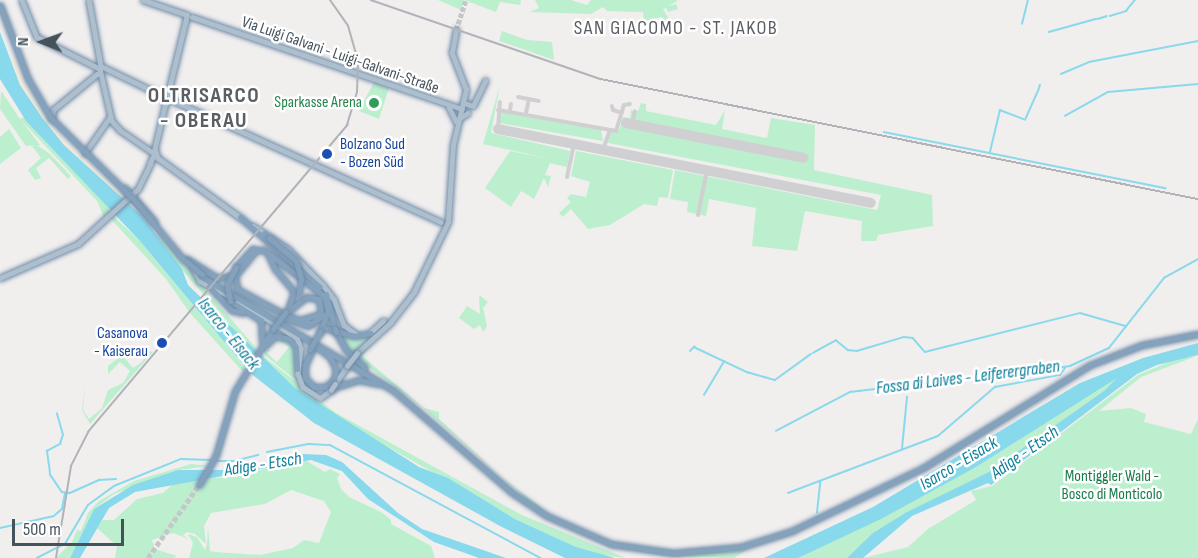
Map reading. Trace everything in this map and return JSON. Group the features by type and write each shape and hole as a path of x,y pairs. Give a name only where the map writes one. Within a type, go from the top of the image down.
{"highway":[{"path":"0,3 28,79 50,117 141,207 182,258 201,275 330,357 336,372 328,386 314,387 305,378 304,365 311,350"},
{"path":"0,12 30,90 47,118 201,275 365,368 430,416 513,490 558,520 627,545 698,551 741,545 792,529 922,465 1091,362 1142,342 1198,333"},
{"path":"240,217 332,303 336,331 346,350 365,368"},
{"path":"267,235 296,261 301,279 299,294 288,312"},
{"path":"262,346 263,323 236,308 230,301 227,284 256,246 276,252"},
{"path":"187,259 216,278 236,270 256,250 265,251 312,284 329,306 302,374 313,389 329,389 362,380 393,390"},
{"path":"265,251 294,291 294,300 288,312"},
{"path":"236,270 234,282 238,290 296,318 320,328 354,336 371,333"},
{"path":"240,296 298,324 311,326 321,320 326,307 312,284"},
{"path":"209,286 231,310 248,313"},
{"path":"201,485 220,452 238,389 262,346 288,312 306,297 319,299 322,307 319,316 296,318"},
{"path":"236,308 259,312 393,390 511,492 556,522 626,547 698,553 741,547 792,531 923,468 1090,365 1142,345 1198,333"},
{"path":"262,346 275,336 290,339 296,347 297,369"}],"main road":[{"path":"22,0 37,37 109,71 166,94 172,100 443,220"},
{"path":"85,153 110,121 104,84 97,64 89,0"},
{"name":"Via Luigi Galvani - Luigi-Galvani-Straße","path":"143,0 460,109"},
{"path":"0,3 25,66"},
{"path":"0,278 76,246 131,196 150,164 159,134 166,94 189,16"},
{"path":"456,30 452,53 464,78 465,105 472,107 485,81"},
{"path":"12,33 17,53 52,119 155,222 187,259 197,277 209,286 259,312 297,338 302,348 297,369 303,387 318,397 325,397 357,353 419,281 443,220 456,122 465,95"},
{"path":"52,119 52,111 58,105 99,75 109,71"},
{"path":"447,105 460,102 464,78"},
{"path":"460,109 464,78"},
{"path":"166,103 172,100"},
{"path":"390,317 419,284 448,205 456,122 454,112 447,105"},
{"path":"456,122 468,113"},
{"path":"110,115 116,126"},
{"path":"110,121 240,217 288,249 330,293 347,329 358,335 371,333 385,323"},
{"path":"433,216 443,216 448,205"},
{"path":"433,216 440,224 440,232"}],"green space":[{"path":"438,0 464,0 461,10"},
{"path":"464,0 521,0 520,5 500,2 496,12"},
{"path":"535,0 571,0 587,5 591,0 678,0 669,6 676,4 678,9 668,12 666,8 663,9 670,21 666,30 662,17 644,21 643,12 607,11 603,7 591,14 530,12 539,8"},
{"path":"502,31 527,40 552,42 554,60 499,41"},
{"name":"Sparkasse Arena","path":"374,82 389,88 379,119 359,111"},
{"path":"500,85 491,133 570,151 567,167 550,163 545,175 551,176 548,187 544,178 534,199 521,191 511,207 485,188 510,151 551,159 483,144"},
{"path":"1,91 20,119 24,117 105,203 111,213 105,219 97,201 21,120 40,145 26,146 0,109"},
{"path":"641,103 646,104 646,111 716,125 725,110 722,129 767,138 771,118 815,125 814,170 932,195 933,226 878,235 876,241 861,241 862,221 805,211 797,251 752,246 756,208 709,199 706,216 687,212 688,202 670,199 675,170 877,210 881,195 608,143 610,131 619,130 623,117 630,118 631,110 638,111"},
{"path":"504,111 601,130 603,141 500,123 500,114"},
{"path":"9,129 21,148 0,164 0,137"},
{"path":"37,145 50,154 71,176 68,179 49,158 36,168 41,178 35,180 28,170 41,158 32,146"},
{"path":"576,151 673,170 668,198 659,197 657,206 644,204 610,225 588,229 571,209 563,217 559,213 571,202 567,198 571,194 586,197 590,182 571,176"},
{"path":"113,216 140,241 245,368 243,372 190,313 166,279 111,219"},
{"path":"157,233 263,356 336,413 522,515 626,558 601,555 576,547 515,519 337,418 295,388 245,342 162,247"},
{"path":"479,295 488,302 483,308 487,326 483,332 480,325 474,329 459,318 467,306 480,314"},
{"path":"383,324 385,325 362,345 374,337 375,340 362,356 424,408 439,412 439,419 502,477 550,514 528,500 422,407 351,354 337,332 349,335 374,332"},
{"path":"281,337 293,343 299,383 266,356 263,350 270,350 267,353 277,362 289,347 280,341"},
{"path":"133,347 153,352 90,424 82,410 85,386 83,410 89,419 102,408 108,390 123,383 130,371 120,362 108,374 108,366 122,355 133,368 142,362 146,354"},
{"name":"Montiggler Wald - Bosco di Monticolo","path":"1197,356 1141,377 1099,411 1131,408 1146,414 1144,422 1191,434 1198,419 1198,558 863,558 908,547 928,529 976,500 971,491 992,486 1138,375 1176,359"},
{"path":"1117,377 1118,381 1019,457 922,507 856,558 797,558 976,467"},
{"path":"305,460 325,472 330,469 340,474 337,478 341,489 349,497 381,512 391,520 391,524 431,546 435,558 189,558 193,543 188,534 197,537 205,550 207,544 208,527 210,551 214,552 260,555 293,548 304,540 319,543 331,512 324,501 291,490 265,504 211,513 204,526 206,544 195,534 187,532 183,535 189,539 173,533 152,540 155,549 177,556 173,558 115,558 117,546 97,528 103,520 114,520 137,499 163,493 176,481 229,477"},
{"path":"191,464 209,466 178,470 114,494 94,509 70,558 56,558 72,542 77,530 81,531 88,513 99,501 134,481"},
{"path":"592,541 663,554 745,551 734,558 663,556"}],"sand":[{"path":"16,56 35,100 57,132 143,215 156,237 142,216 64,145 43,119 20,85 10,58"}],"water":[{"path":"0,32 20,85 64,145 142,216 182,269 188,285 295,388 419,467 448,478 515,519 576,547 615,558 565,558 500,526 314,423 249,372 140,241 26,121 0,79"},
{"name":"Adige - Etsch","path":"1198,343 1198,355 1157,365 1137,374 991,485 988,483 912,516 863,558 847,558 873,533 907,512 989,472 1104,391 1117,378 976,467 881,519 798,558 764,558 873,507 1080,383 1143,358"},
{"name":"Adige - Etsch","path":"302,454 326,455 342,462 398,513 422,529 506,558 479,558 434,542 368,499 342,471 311,460 135,492 109,508 80,558 70,558 94,509 133,485 178,470 232,470"}],"waterway":[{"path":"1022,24 1028,0"},
{"path":"1110,16 1126,11 1135,0"},
{"path":"1098,19 1107,16"},
{"path":"1049,32 1096,19"},
{"path":"1061,74 1089,62 1198,41"},
{"path":"1065,116 1108,92 1198,84"},
{"path":"1038,91 1040,85"},
{"path":"1025,120 1037,93"},
{"path":"990,152 1000,110 1023,119"},
{"path":"884,132 1165,188"},
{"name":"Fossa di Laives - Leiferergraben","path":"776,431 850,392 1070,366 1109,348 1164,278 1198,259"},
{"path":"813,353 836,340 848,350 857,351 904,337 913,338 925,352 1080,313 1126,326"},
{"name":"Isarco - Eisack","path":"216,315 239,347"},
{"path":"690,351 694,347 747,372 775,380 811,354"},
{"path":"704,395 724,362"},
{"path":"788,493 938,436 995,387 1060,375 1065,368"},
{"path":"902,449 907,397"},
{"path":"50,473 47,451 60,444 63,435 57,414"},
{"name":"Adige - Etsch","path":"267,452 309,444 330,445 541,558"},
{"name":"Adige - Etsch","path":"215,461 234,461 258,455"},
{"path":"37,558 65,544 88,505 114,486 181,459 210,460"},
{"path":"50,474 62,492 70,493 99,480 116,479"},
{"path":"817,513 820,482"},
{"path":"55,515 62,509 65,493"},
{"path":"0,528 54,516"}],"taxiway":[{"path":"518,97 539,101"},
{"path":"526,113 529,99"},
{"path":"498,129 500,102"},
{"path":"510,110 511,104"},
{"path":"498,110 616,131 624,105 630,104"},
{"path":"612,106 613,110 622,113"},
{"path":"632,124 635,111"},
{"path":"599,149 604,147 610,130"},
{"path":"567,177 574,144"},
{"path":"698,215 707,170"}],"runway":[{"path":"626,123 804,158"},
{"path":"498,129 871,203"}],"tunnel":[{"path":"456,30 466,0"},
{"path":"148,558 199,485"}],"railway":[{"path":"56,558 71,466 88,432 347,125 357,92 358,61 348,26 330,0"},
{"path":"371,0 601,79 1198,199"}],"place":[{"name":"Sparkasse Arena","path":"374,103"},
{"name":"Bolzano Sud - Bozen Süd","path":"327,154"},
{"name":"Casanova - Kaiserau","path":"162,343"}],"district":[{"name":"SAN GIACOMO - ST. JAKOB","path":"676,28"},
{"name":"OLTRISARCO - OBERAU","path":"204,108"}]}
